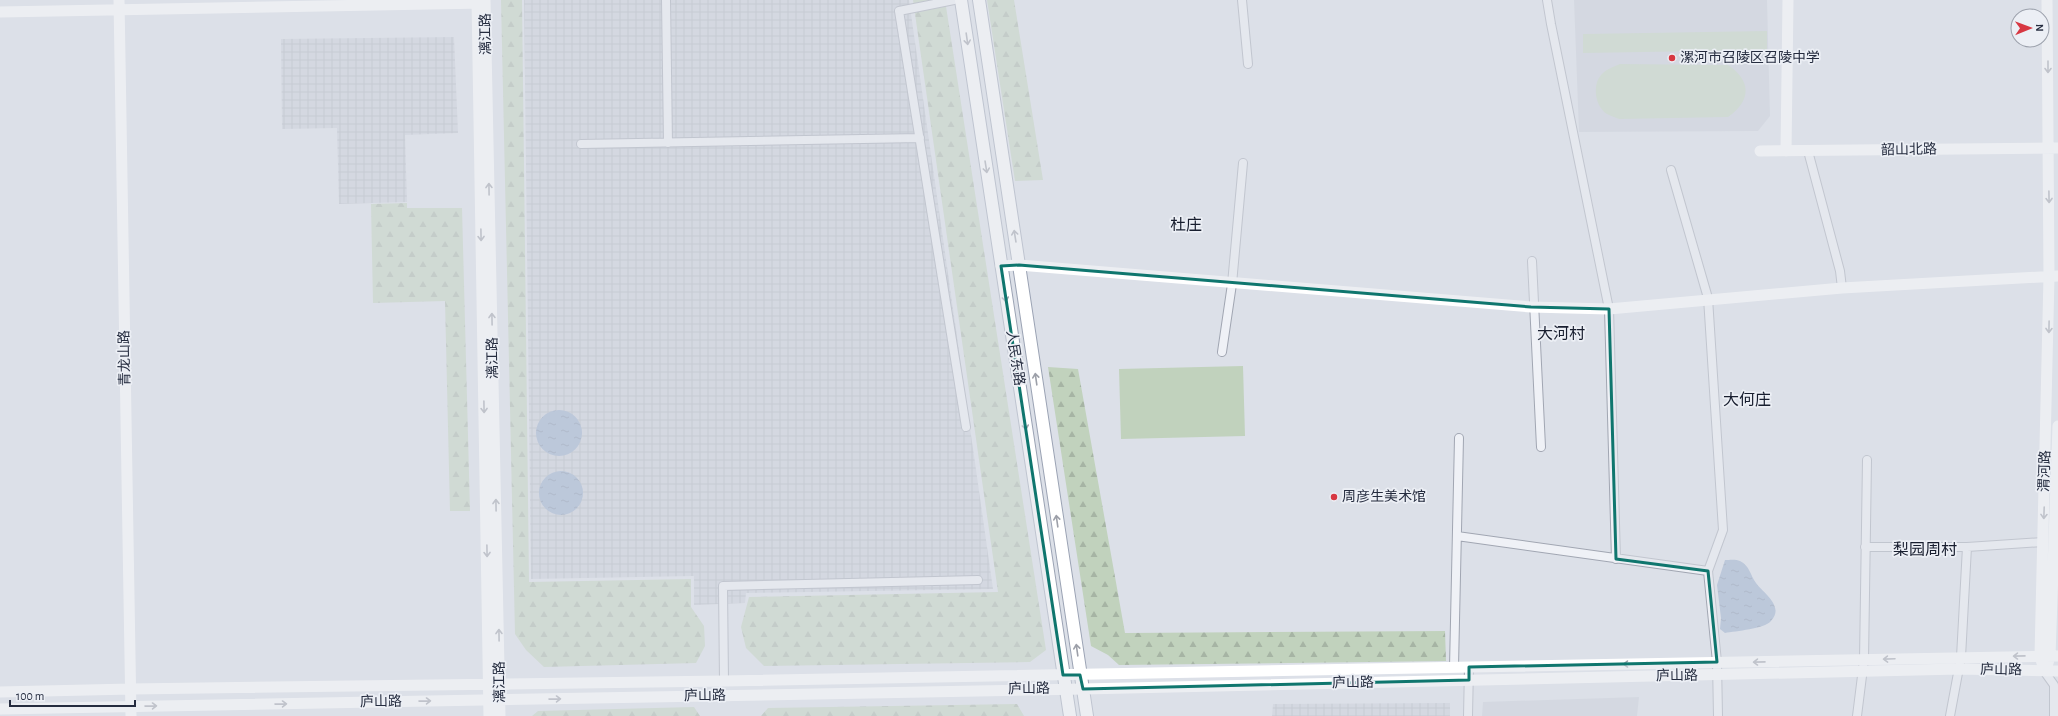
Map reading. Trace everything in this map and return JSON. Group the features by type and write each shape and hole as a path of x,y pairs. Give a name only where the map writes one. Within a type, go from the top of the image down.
{"main road":[{"name":"人民东路","path":"961,0 1070,716"},
{"name":"人民东路","path":"979,0 1087,716"}],"street":[{"path":"666,0 668,143"},
{"path":"954,0 899,11 966,427"},
{"path":"1242,0 1248,64"},
{"path":"1547,0 1552,32 1609,309 1616,559"},
{"path":"1786,151 1788,0"},
{"name":"渭河路","path":"2047,0 2053,148 2054,277 2043,542 2049,656"},
{"path":"0,12 119,5 481,2"},
{"name":"漓江路","path":"481,2 495,700 500,716"},
{"name":"青龙山路","path":"119,5 131,711"},
{"path":"581,144 920,138"},
{"name":"韶山北路","path":"1760,151 2053,148"},
{"path":"1808,151 1840,271 1842,288"},
{"path":"1222,352 1232,284 1243,163"},
{"path":"1671,170 1708,298 1723,530 1708,571 1717,662 1716,675 1718,716"},
{"path":"1532,261 1541,447"},
{"path":"1001,266 1019,265 1232,284 1534,308 1609,309 1708,298 1842,288 2054,277"},
{"name":"渭河路","path":"2044,671 2049,656 2058,426"},
{"path":"1454,667 1459,438"},
{"path":"1857,716 1864,660 1866,460"},
{"path":"1457,536 1708,571"},
{"path":"1865,547 1967,546 2043,542"},
{"path":"1950,716 1961,657 1967,546"},
{"path":"724,695 723,586 978,580"},
{"name":"庐山路","path":"0,692 724,682 2049,656"},
{"path":"1468,716 1469,667"},
{"name":"庐山路","path":"0,709 131,711 495,700 1083,689 1959,669 2058,671"},
{"path":"2044,671 2054,686 2054,716"},
{"name":"漓江路","path":"489,716 495,700"}],"highlighted area":[{"path":"1019,265 1531,307 1609,309 1616,559 1708,571 1717,662 1469,667 1469,680 1083,689 1080,675 1063,675 1001,266"}],"shaded area":[{"path":"524,0 909,0 993,589 746,593 745,603 694,605 694,576 531,579"},
{"name":"漯河市召陵区召陵中学","path":"1574,0 1767,0 1770,116 1758,131 1579,132"},
{"path":"454,37 458,133 405,135 407,202 339,204 337,128 282,129 281,39"},
{"path":"1639,697 1637,716 1482,716 1483,702"},
{"path":"1450,703 1450,716 1272,716 1273,704"}],"green space":[{"path":"501,0 522,0 529,582 691,579 691,607 704,626 705,646 696,663 544,667 526,650 515,634"},
{"path":"913,0 945,0 1046,650 1030,662 764,666 746,648 741,627 749,597 998,592"},
{"path":"987,0 1014,0 1043,180 1015,181"},
{"path":"1767,31 1767,50 1583,53 1583,34"},
{"path":"1620,64 1728,65 1736,71 1741,78 1745,84 1746,91 1741,104 1736,111 1728,117 1619,119 1608,115 1603,111 1597,101 1596,84 1603,73"},
{"path":"407,203 407,208 462,208 470,511 450,511 445,301 373,303 371,204"},
{"path":"1243,366 1245,436 1121,439 1119,369"},
{"path":"1048,367 1078,369 1125,633 1445,631 1446,661 1119,665 1108,655 1091,646"},
{"path":"1017,704 1024,716 761,716 768,708"},
{"path":"694,707 700,716 532,716 538,711"}],"water":[{"path":"555,410 563,410 572,414 578,420 582,433 578,446 572,452 563,456 555,456 546,452 540,446 536,437 536,429 540,420 546,414"},
{"path":"557,471 565,471 570,472 577,477 582,484 582,502 577,509 570,514 557,515 549,512 542,505 539,497 539,489 542,481 549,474"},
{"path":"1725,560 1737,560 1743,563 1748,568 1756,583 1771,600 1776,610 1775,615 1767,624 1756,628 1725,633 1720,629 1721,618 1717,585"}],"place":[{"name":"漯河市召陵区召陵中学","path":"1672,58"},
{"name":"周彦生美术馆","path":"1334,497"}],"district":[{"name":"杜庄","path":"1186,225"},
{"name":"大河村","path":"1561,334"},
{"name":"大何庄","path":"1747,400"},
{"name":"梨园周村","path":"1925,550"}]}
